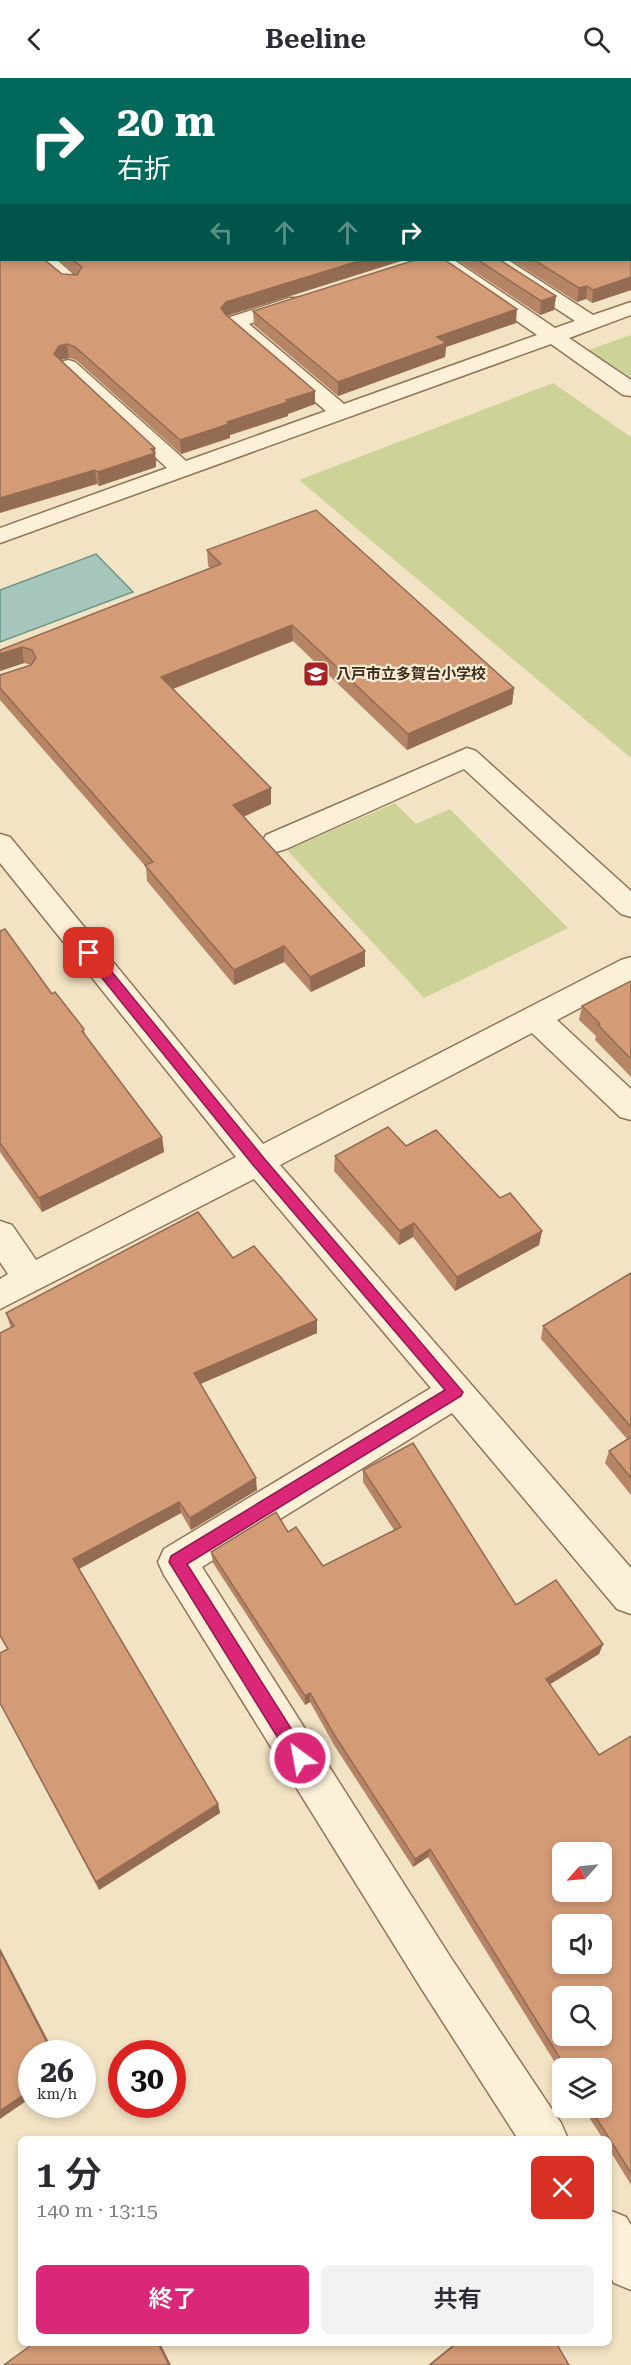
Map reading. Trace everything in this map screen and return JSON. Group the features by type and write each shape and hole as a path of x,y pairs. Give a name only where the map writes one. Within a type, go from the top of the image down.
{"street":[{"path":"47,261 72,282"},
{"path":"443,261 631,390"},
{"path":"498,261 591,322"},
{"path":"314,296 234,322 341,412"},
{"path":"0,536 631,308"},
{"path":"68,366 182,470"},
{"path":"276,842 466,757 631,907"},
{"path":"0,844 258,1161 631,1596"},
{"path":"0,1295 631,968"},
{"path":"536,1018 631,1108"},
{"path":"0,1235 30,1279"},
{"path":"456,1392 177,1562 436,1974 543,2136"},
{"path":"612,2238 631,2266"}],"green space":[{"path":"631,335 631,378 589,350"},
{"path":"553,383 631,437 631,758 299,480"},
{"path":"395,803 416,824 450,809 568,928 424,998 287,850"}],"water":[{"path":"96,554 133,592 0,642 0,590"}],"building":[{"path":"0,261 46,261 62,274 77,275 82,267 74,261 359,261 226,302 221,308 225,314 315,391 180,440 75,347 67,344 59,346 54,354 155,448 151,449 155,453 98,472 95,470 0,498"},
{"path":"412,261 446,261 517,309 437,337 446,343 338,382 253,311"},
{"path":"480,261 502,261 556,296 541,301"},
{"path":"536,261 631,261 631,277 593,290 587,286 579,288"},
{"path":"316,510 514,688 408,734 292,625 161,677 271,788 233,805 365,951 310,977 284,946 234,970 145,865 153,862 0,688 0,675 31,665 36,658 32,650 22,647 0,654 0,650 221,564 207,550"},
{"path":"5,929 52,994 55,992 84,1029 82,1031 162,1137 39,1198 0,1143 0,931"},
{"path":"631,981 631,1059 582,1006"},
{"path":"388,1127 406,1146 436,1130 500,1198 510,1193 542,1231 457,1277 414,1223 400,1231 335,1156"},
{"path":"198,1212 233,1258 254,1246 317,1320 194,1373 256,1478 190,1518 179,1502 73,1559 218,1804 96,1882 0,1703 0,1653 8,1649 0,1635 0,1333 14,1326 6,1313"},
{"path":"631,1273 631,1427 543,1326"},
{"path":"631,1437 631,1478 609,1451"},
{"path":"413,1443 516,1605 556,1580 603,1644 546,1679 599,1755 631,1736 631,2173 612,2143 612,2136 608,2136 596,2118 612,2118 612,2058 560,2058 552,2046 612,2046 612,1986 552,1986 552,2045 430,1849 415,1859 335,1736 310,1693 305,1696 211,1552 276,1512 288,1532 296,1527 323,1566 401,1527 363,1470"},
{"path":"0,1951 46,2040 18,2040 18,2099 0,2111"},
{"path":"30,2346 160,2346 169,2365 4,2365"},
{"path":"453,2346 558,2346 569,2365 430,2365"}],"place":[{"name":"八戸市立多賀台小学校","path":"316,674"}],"route":[{"path":"89,953 258,1161 456,1392 177,1562 300,1758"}]}
